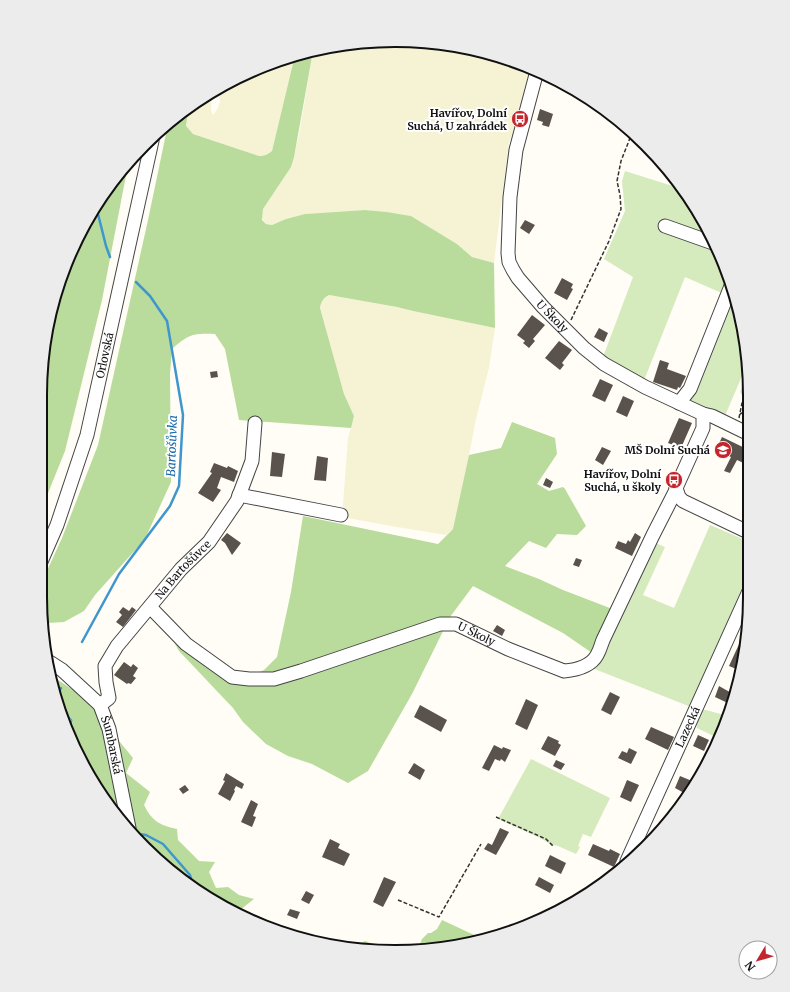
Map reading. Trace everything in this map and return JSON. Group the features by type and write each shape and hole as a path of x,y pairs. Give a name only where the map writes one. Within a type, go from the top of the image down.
{"street":[{"name":"U Školy","path":"150,607 186,644 232,677 249,679 274,679 440,624 456,624 508,649 564,671 585,666 597,656 603,640 676,490 703,428 703,414 645,387 604,364 584,348 543,307 518,278 509,262 510,197 516,150 536,77"},
{"name":"Orlovská","path":"47,548 57,525 87,435 151,148"},
{"path":"665,226 707,241"},
{"path":"679,403 690,389 728,294"},
{"path":"703,414 712,416 743,431"},
{"name":"Na Bartošůvce","path":"100,705 109,698 105,666 118,646 181,569 209,542 237,501 252,461 255,423"},
{"path":"676,490 679,497 683,501 743,530"},
{"path":"239,495 341,514"},
{"name":"Lazecká","path":"631,853 743,605"},
{"name":"Šumbarská","path":"54,665 62,670 100,705 109,729 127,819"}],"path":[{"path":"566,331 609,241 621,209 617,181 621,161 630,138"},
{"path":"735,427 740,414 739,410 743,402"},
{"path":"496,817 546,838 554,847"},
{"path":"398,900 439,917 481,844"}],"shaded area":[{"path":"372,48 418,48 440,50 485,59 529,73 513,134 509,142 494,263 472,257 457,244 411,216 365,210 305,214 286,219 272,225 266,224 262,218 263,209 291,167 299,135 312,57 350,50"},
{"path":"293,62 272,151 264,156 259,156 193,134 186,127 187,116 213,99 211,102 211,110 213,115 218,108 220,101 219,96 221,94 262,73"},
{"path":"329,295 397,307 495,328 489,368 476,419 455,527 446,535 342,517 348,438 354,416 344,394 320,308 322,300"}],"green space":[{"path":"312,57 291,167 263,209 262,220 266,224 272,225 286,219 305,214 365,210 411,216 457,244 472,257 494,263 495,328 397,307 329,295 327,296 323,300 320,308 344,394 354,416 351,428 239,420 225,349 215,334 196,334 187,337 172,349 170,374 171,482 145,539 95,595 84,611 64,622 48,623 47,571 62,538 98,445 166,133 187,116 186,126 193,134 259,156 263,156 272,151 293,62"},
{"path":"625,171 673,186 707,241 717,262 729,296 685,277 643,383 603,357 633,277 604,259 625,211 622,181"},
{"path":"126,174 102,300 65,451 47,496 48,372 50,350 59,305 65,283 83,241 106,202"},
{"path":"731,303 740,350 742,376 724,418 687,403"},
{"path":"743,386 743,395 740,392"},
{"path":"512,422 555,438 557,454 537,484 549,491 563,487 586,526 577,535 557,534 546,548 529,541 505,566 615,610 595,655 563,633 473,586 450,617 412,694 368,771 348,783 312,764 288,756 266,744 243,722 233,708 179,651 169,633 230,679 251,676 264,670 277,657 291,592 303,516 438,544 453,529 469,455 501,448"},
{"path":"710,525 743,539 743,591 691,707 592,668 603,656 607,641 653,542 665,547 643,595 674,608"},
{"path":"57,679 90,701 106,733 121,812 94,771 83,751 71,724 72,720 68,716 65,709"},
{"path":"702,710 723,715 714,736 697,728 696,724"},
{"path":"115,736 133,758 126,773 150,792 144,805 153,819 165,826 177,829 178,840 199,861 215,862 209,872 216,888 228,887 239,895 254,899 241,909 221,898 183,873 166,859 131,824"},
{"path":"531,759 610,798 591,837 583,834 578,846 580,847 576,854 552,845 498,819"},
{"path":"442,920 475,935 440,942 420,944 422,939 428,933 431,933 437,929"},
{"path":"365,941 373,944 362,943"}],"water":[{"path":"68,716 72,720 71,724"}],"building":[{"path":"540,109 553,114 549,127 542,125 543,122 537,120"},
{"path":"525,220 535,225 529,234 520,228"},
{"path":"562,278 573,284 571,288 573,289 567,300 554,293"},
{"path":"532,315 545,325 533,339 535,341 529,348 523,343 525,341 517,335"},
{"path":"599,328 608,333 604,342 594,337"},
{"path":"559,341 572,350 562,363 564,365 560,370 545,358"},
{"path":"660,360 669,363 667,369 686,376 680,388 678,387 677,390 653,382"},
{"path":"217,371 218,377 211,378 210,372"},
{"path":"600,379 613,385 605,402 592,396"},
{"path":"623,396 634,401 627,417 616,412"},
{"path":"679,418 692,423 681,448 668,443"},
{"path":"722,437 743,447 743,463 737,460 730,473 724,471 731,457 716,450"},
{"path":"602,447 611,451 603,465 595,460"},
{"path":"272,452 285,454 282,477 270,476"},
{"path":"317,456 328,458 326,481 314,480"},
{"path":"214,463 227,468 228,466 238,471 234,482 221,477 217,488 221,490 213,502 198,493 212,473 210,472"},
{"path":"546,478 553,482 550,488 543,485"},
{"path":"227,533 241,543 232,555 225,543 221,540"},
{"path":"635,533 641,537 632,556 615,548 618,541 626,544 628,540 630,542"},
{"path":"576,558 582,560 579,567 573,565"},
{"path":"123,607 129,611 132,607 136,610 123,627 116,622 122,615 119,612"},
{"path":"497,625 505,630 502,636 493,631"},
{"path":"740,642 735,669 729,666"},
{"path":"124,662 131,667 133,664 138,668 133,676 136,678 131,684 127,684 114,675"},
{"path":"719,686 730,692 727,703 715,697"},
{"path":"610,692 620,697 611,715 601,710"},
{"path":"526,699 538,705 527,730 515,724"},
{"path":"420,705 447,720 441,732 414,717"},
{"path":"651,727 674,737 668,750 645,739"},
{"path":"698,735 709,740 704,751 693,746"},
{"path":"548,736 559,741 558,743 561,745 555,756 541,749"},
{"path":"494,745 502,749 503,747 511,750 505,762 501,759 500,761 495,759 489,771 482,768"},
{"path":"629,748 637,752 631,764 618,758 622,751 627,753"},
{"path":"556,760 565,764 561,770 553,766"},
{"path":"414,763 425,770 420,780 408,773"},
{"path":"226,773 244,784 242,789 236,786 230,801 218,794 225,781 223,780"},
{"path":"680,776 690,780 683,792 675,788"},
{"path":"627,780 639,785 631,802 620,797"},
{"path":"185,785 189,790 183,794 179,789"},
{"path":"251,800 258,804 253,816 256,817 252,827 241,822"},
{"path":"500,828 509,832 496,855 484,849 488,843 492,845"},
{"path":"330,839 340,844 338,848 350,854 344,866 322,857"},
{"path":"593,844 609,851 610,849 620,854 614,867 588,855"},
{"path":"550,855 566,863 561,874 545,866"},
{"path":"384,877 396,882 383,907 373,902"},
{"path":"539,877 554,885 550,893 535,885"},
{"path":"306,891 314,895 309,904 301,900"},
{"path":"290,909 300,912 297,919 287,915"}],"waterway":[{"name":"Bartošůvka","path":"98,214 110,257"},
{"name":"Bartošůvka","path":"82,642 119,574 170,506 179,486 183,415 167,321 150,296 136,282"},
{"path":"141,834 146,835 163,844 190,875 191,878"}],"place":[{"name":"Havířov, Dolní Suchá, U zahrádek","path":"520,119"},
{"name":"MŠ Dolní Suchá","path":"723,450"},
{"name":"Havířov, Dolní Suchá, u školy","path":"674,480"}]}
